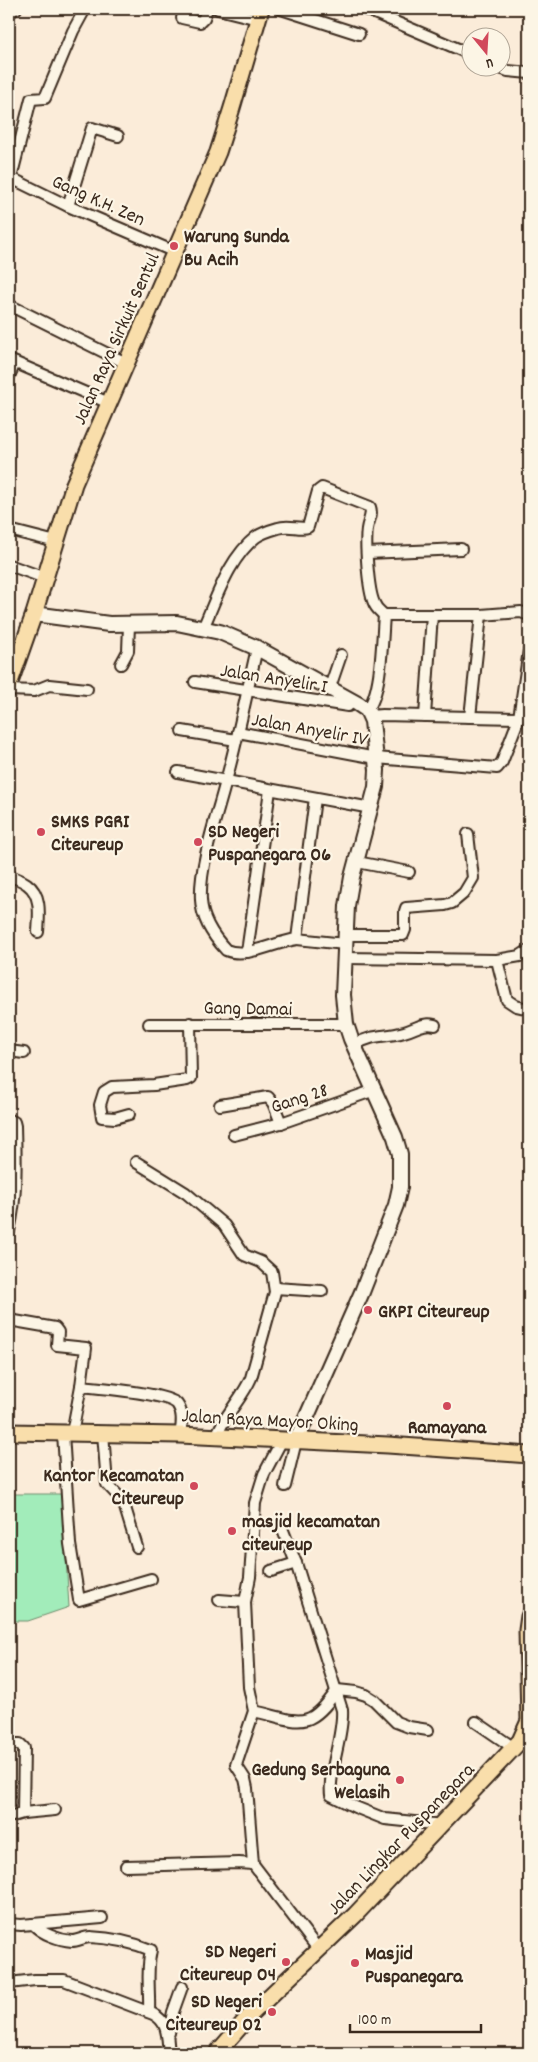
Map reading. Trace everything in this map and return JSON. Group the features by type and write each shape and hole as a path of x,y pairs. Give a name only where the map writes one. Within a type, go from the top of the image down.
{"main road":[{"name":"Jalan Raya Sirkuit Sentul","path":"9,685 34,614 74,484 218,152 259,14"},
{"name":"Jalan Raya Mayor Oking","path":"9,1432 180,1435 388,1445 529,1455"},
{"name":"Jalan Lingkar Puspanegara","path":"217,2053 252,2013 349,1921 443,1825 520,1741 529,1721 527,1630 529,1616"}],"street":[{"path":"9,12 16,9"},
{"path":"10,178 31,99 45,98 73,30 85,9"},
{"path":"182,18 200,22 204,18 207,9"},
{"path":"218,9 259,14"},
{"path":"281,9 360,34"},
{"path":"365,9 460,50"},
{"path":"510,71 529,73"},
{"path":"68,206 92,128 118,136"},
{"name":"Gang K.H. Zen","path":"10,178 68,206 175,252"},
{"path":"9,305 126,363"},
{"path":"9,376 12,362 109,403"},
{"path":"203,628 227,576 242,551 257,537 280,527 290,525 304,528 308,526 320,489 325,489 370,507 371,513 366,530 373,602 384,615 481,615 522,612 529,615"},
{"path":"9,530 56,542"},
{"path":"367,553 461,549"},
{"path":"9,565 45,578"},
{"path":"34,614 69,620 129,625 177,623 220,632 257,648 330,687 368,713 382,715 519,718 529,650"},
{"path":"318,1949 253,1864 247,1788 236,1761 254,1711 249,1686 245,1602 250,1577 256,1503 264,1474 289,1441 362,1292 396,1205 400,1186 400,1154 392,1126 346,1024 343,995 344,939 349,894 376,786 373,725 368,713 377,685 384,615"},
{"path":"425,716 432,615"},
{"path":"470,717 481,615"},
{"path":"120,664 128,651 129,625"},
{"path":"257,648 226,782 214,822 203,876 201,899 203,916 221,945 232,953 247,952 297,939 344,939 403,935 406,930 406,908 444,905 458,899 470,886 473,878 468,834"},
{"path":"330,687 341,654"},
{"name":"Jalan Anyelir I","path":"196,682 348,706"},
{"path":"9,690 34,691 48,685 86,689"},
{"name":"Jalan Anyelir IV","path":"182,731 237,736 376,758 497,768 502,762 519,718"},
{"path":"178,772 372,808"},
{"path":"247,952 270,790"},
{"path":"297,939 315,798"},
{"path":"356,862 409,872"},
{"path":"9,875 26,883 35,894 39,906 38,932"},
{"path":"344,958 497,960 520,956 529,950"},
{"path":"497,960 508,1000 516,1006 529,1009"},
{"path":"129,1114 106,1119 102,1117 100,1105 104,1092 112,1087 154,1085 191,1078 190,1023"},
{"path":"354,1045 374,1036 405,1032 427,1023 435,1025"},
{"name":"Gang Damai","path":"149,1024 346,1024"},
{"path":"9,1051 24,1053"},
{"name":"Gang 28","path":"234,1135 281,1123 375,1090"},
{"path":"220,1105 268,1098 273,1103 281,1123"},
{"path":"9,1120 14,1122 15,1126 16,1166 13,1209 9,1231"},
{"path":"136,1162 186,1193 215,1217 230,1233 244,1255 269,1268 272,1272 276,1292 251,1378 246,1389 220,1427 216,1437"},
{"path":"275,1288 322,1291"},
{"path":"9,1320 55,1328 58,1332 57,1345 86,1348 81,1386 67,1433 70,1544 79,1600 151,1579"},
{"path":"81,1386 143,1394 173,1402 178,1407 182,1420 180,1435"},
{"path":"104,1433 107,1484 123,1501 137,1547"},
{"path":"285,1486 289,1441"},
{"path":"280,1523 296,1563 337,1690 343,1720 339,1731 331,1795 380,1817 403,1822 427,1822 443,1825"},
{"path":"270,1571 296,1563"},
{"path":"219,1600 245,1602"},
{"path":"254,1711 303,1721 313,1718 321,1712 337,1690"},
{"path":"337,1690 366,1695 396,1722 409,1727 428,1730"},
{"path":"476,1722 514,1748"},
{"path":"9,1744 20,1744 24,1748 23,1813"},
{"path":"9,1816 54,1810"},
{"path":"126,1866 239,1862 253,1864"},
{"path":"9,1924 33,1924 102,1918"},
{"path":"33,1924 38,1930 56,1938 73,1941 87,1937 110,1939 137,1944 151,1950 147,1967 150,1994 149,2012"},
{"path":"9,1983 36,1980 64,1980 149,2012 160,2017 164,2022 168,2036 169,2053"},
{"path":"168,2036 173,2012 182,1987"}],"green space":[{"path":"9,1494 62,1494 69,1607 28,1621 9,1621"}],"place":[{"name":"Warung Sunda Bu Acih","path":"174,246"},
{"name":"SMKS PGRI Citeureup","path":"41,832"},
{"name":"SD Negeri Puspanegara 06","path":"198,842"},
{"name":"GKPI Citeureup","path":"368,1310"},
{"name":"Ramayana","path":"447,1406"},
{"name":"Kantor Kecamatan Citeureup","path":"194,1486"},
{"name":"masjid kecamatan citeureup","path":"232,1531"},
{"name":"Gedung Serbaguna Welasih","path":"400,1780"},
{"name":"SD Negeri Citeureup 04","path":"286,1962"},
{"name":"Masjid Puspanegara","path":"355,1963"},
{"name":"SD Negeri Citeureup 02","path":"272,2012"}]}
